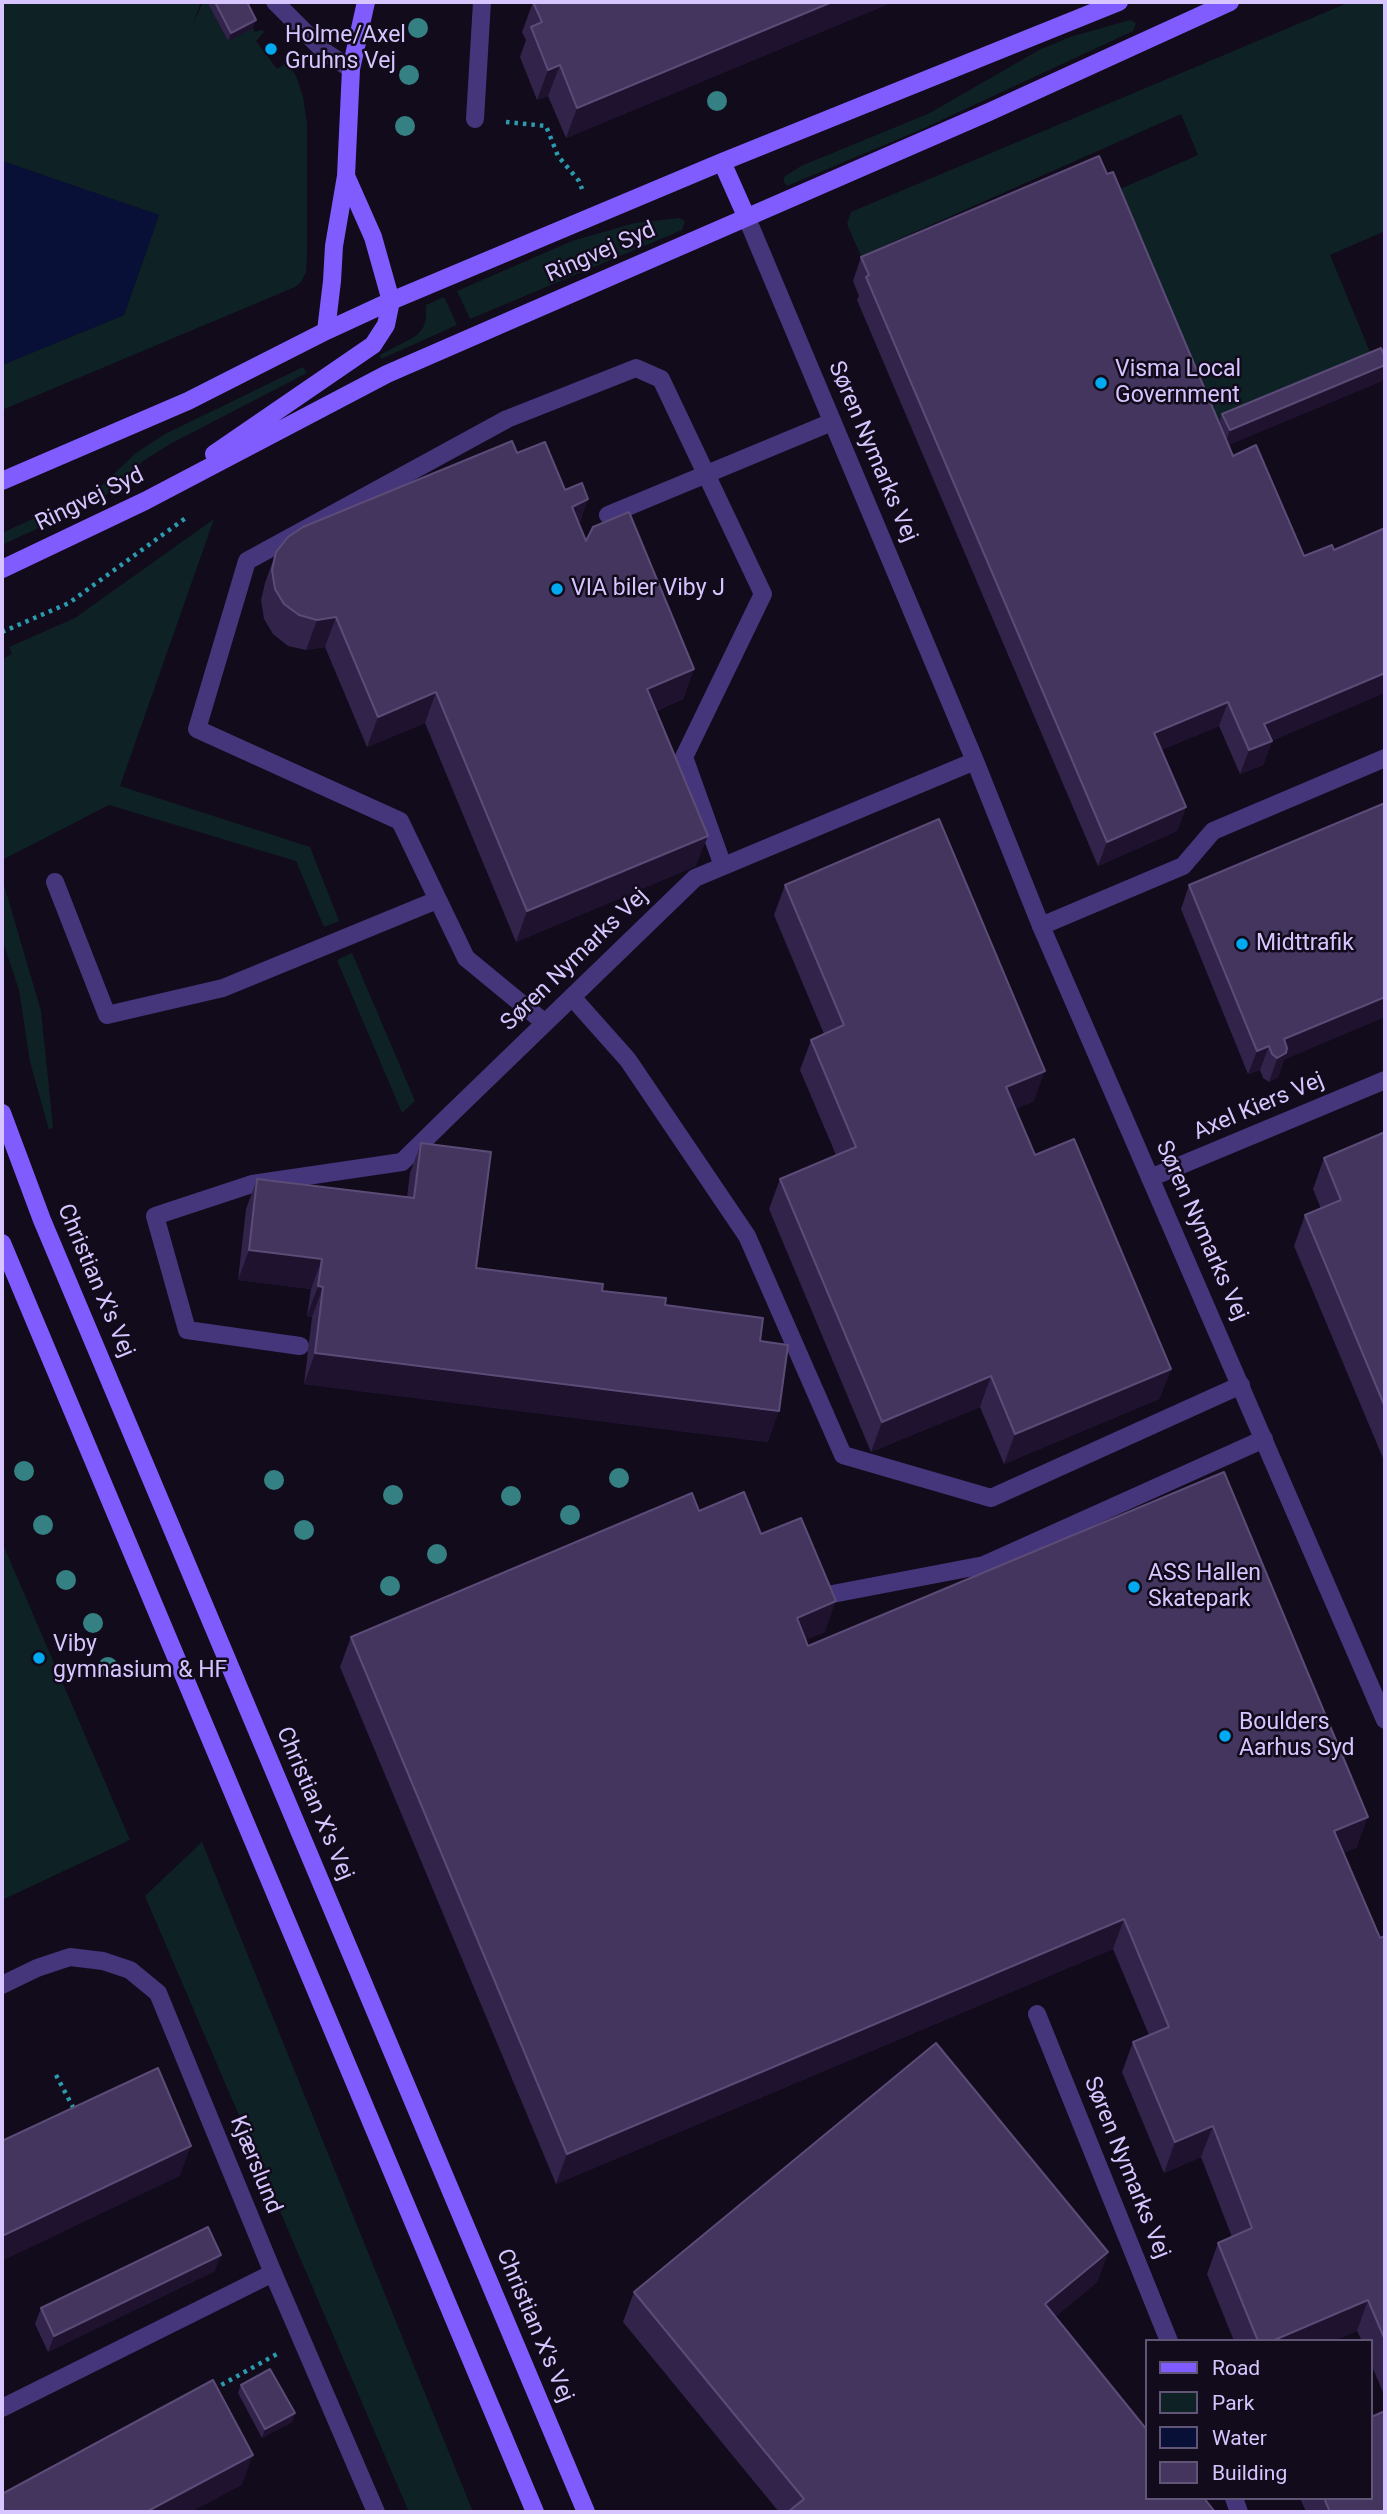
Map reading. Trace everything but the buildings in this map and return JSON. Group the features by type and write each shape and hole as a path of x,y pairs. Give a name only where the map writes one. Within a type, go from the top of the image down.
{"main road":[{"path":"326,331 334,246 346,176 351,69 366,2"},
{"name":"Ringvej Syd","path":"2,481 188,401 391,301 722,162 1119,2"},
{"name":"Ringvej Syd","path":"2,569 145,501 387,374 989,112 1230,2"},
{"name":"Søren Nymarks Vej","path":"722,162 746,216"},
{"path":"145,501 373,345 386,325 391,301 373,237 346,176"},
{"name":"Christian X's Vej","path":"2,1113 42,1220 586,2512"},
{"path":"2,1243 535,2512"}],"street":[{"path":"275,2 325,52 351,69"},
{"path":"288,2 292,21"},
{"path":"475,119 482,2"},
{"name":"Søren Nymarks Vej","path":"746,216 975,761 1041,926 1385,1720"},
{"path":"545,1023 466,958 400,821 197,729 247,561 507,419 636,368 662,379 763,594 684,757 723,866"},
{"path":"608,515 832,422"},
{"path":"1041,926 1183,866 1213,831 1385,758"},
{"name":"Søren Nymarks Vej","path":"300,1346 187,1330 155,1216 252,1184 402,1162 695,878 975,761"},
{"path":"55,882 107,1015 223,988 437,900"},
{"path":"572,997 628,1060 747,1236 843,1455 991,1499 1241,1385"},
{"name":"Axel Kiers Vej","path":"1150,1178 1385,1080"},
{"path":"821,1596 984,1565 1264,1438"},
{"name":"Kjærslund","path":"2,1985 37,1968 70,1957 103,1961 130,1970 158,1993 273,2273 376,2512"},
{"name":"Søren Nymarks Vej","path":"1037,2014 1169,2339"},
{"path":"2,2408 273,2273"}],"path":[{"path":"475,119 546,126 558,156 579,181 593,216"},
{"path":"2,632 69,603 195,511"},
{"path":"56,2075 78,2115"},
{"path":"206,2393 302,2340"}],"green space":[{"path":"2,2 201,2 193,24 203,2 207,2 228,41 253,28 255,32 262,30 264,32 256,41 277,69 287,62 296,76 303,97 307,123 307,252 306,272 301,282 295,287 2,410 2,365 124,315 159,215 2,161"},
{"path":"1350,2 1385,2 1385,231 1330,255 1375,364 1217,430 1104,196 1198,155 1181,114 861,256 847,224 851,212"},
{"path":"1130,20 1136,23 1133,31 920,130 787,186 784,182 784,177 801,166 930,113 1039,50 1070,37"},
{"path":"679,218 685,221 682,230 470,319 457,291 572,241 635,223"},
{"path":"444,297 457,325 381,359 380,355 416,336 426,319 426,305"},
{"path":"303,367 307,373 170,444 143,461 103,498 2,545 2,533 98,489 136,453 165,434"},
{"path":"214,519 120,786 310,847 339,921 324,927 296,861 109,805 2,860 2,659 12,654 9,647 75,618"},
{"path":"2,878 41,1011 53,1127 49,1130 30,1062 19,990 2,939"},
{"path":"352,953 415,1101 402,1113 337,960"},
{"path":"2,1542 130,1840 2,1900"},
{"path":"202,1842 473,2512 409,2512 145,1896"}],"water":[{"path":"2,161 159,215 124,315 2,365"}],"place":[{"name":"Holme/Axel Gruhns Vej","path":"271,49"},
{"name":"Visma Local Government","path":"1101,383"},
{"name":"VIA biler Viby J","path":"557,589"},
{"name":"Midttrafik","path":"1242,944"},
{"name":"ASS Hallen Skatepark","path":"1134,1587"},
{"name":"Viby gymnasium & HF","path":"39,1658"},
{"name":"Boulders Aarhus Syd","path":"1225,1736"}]}
